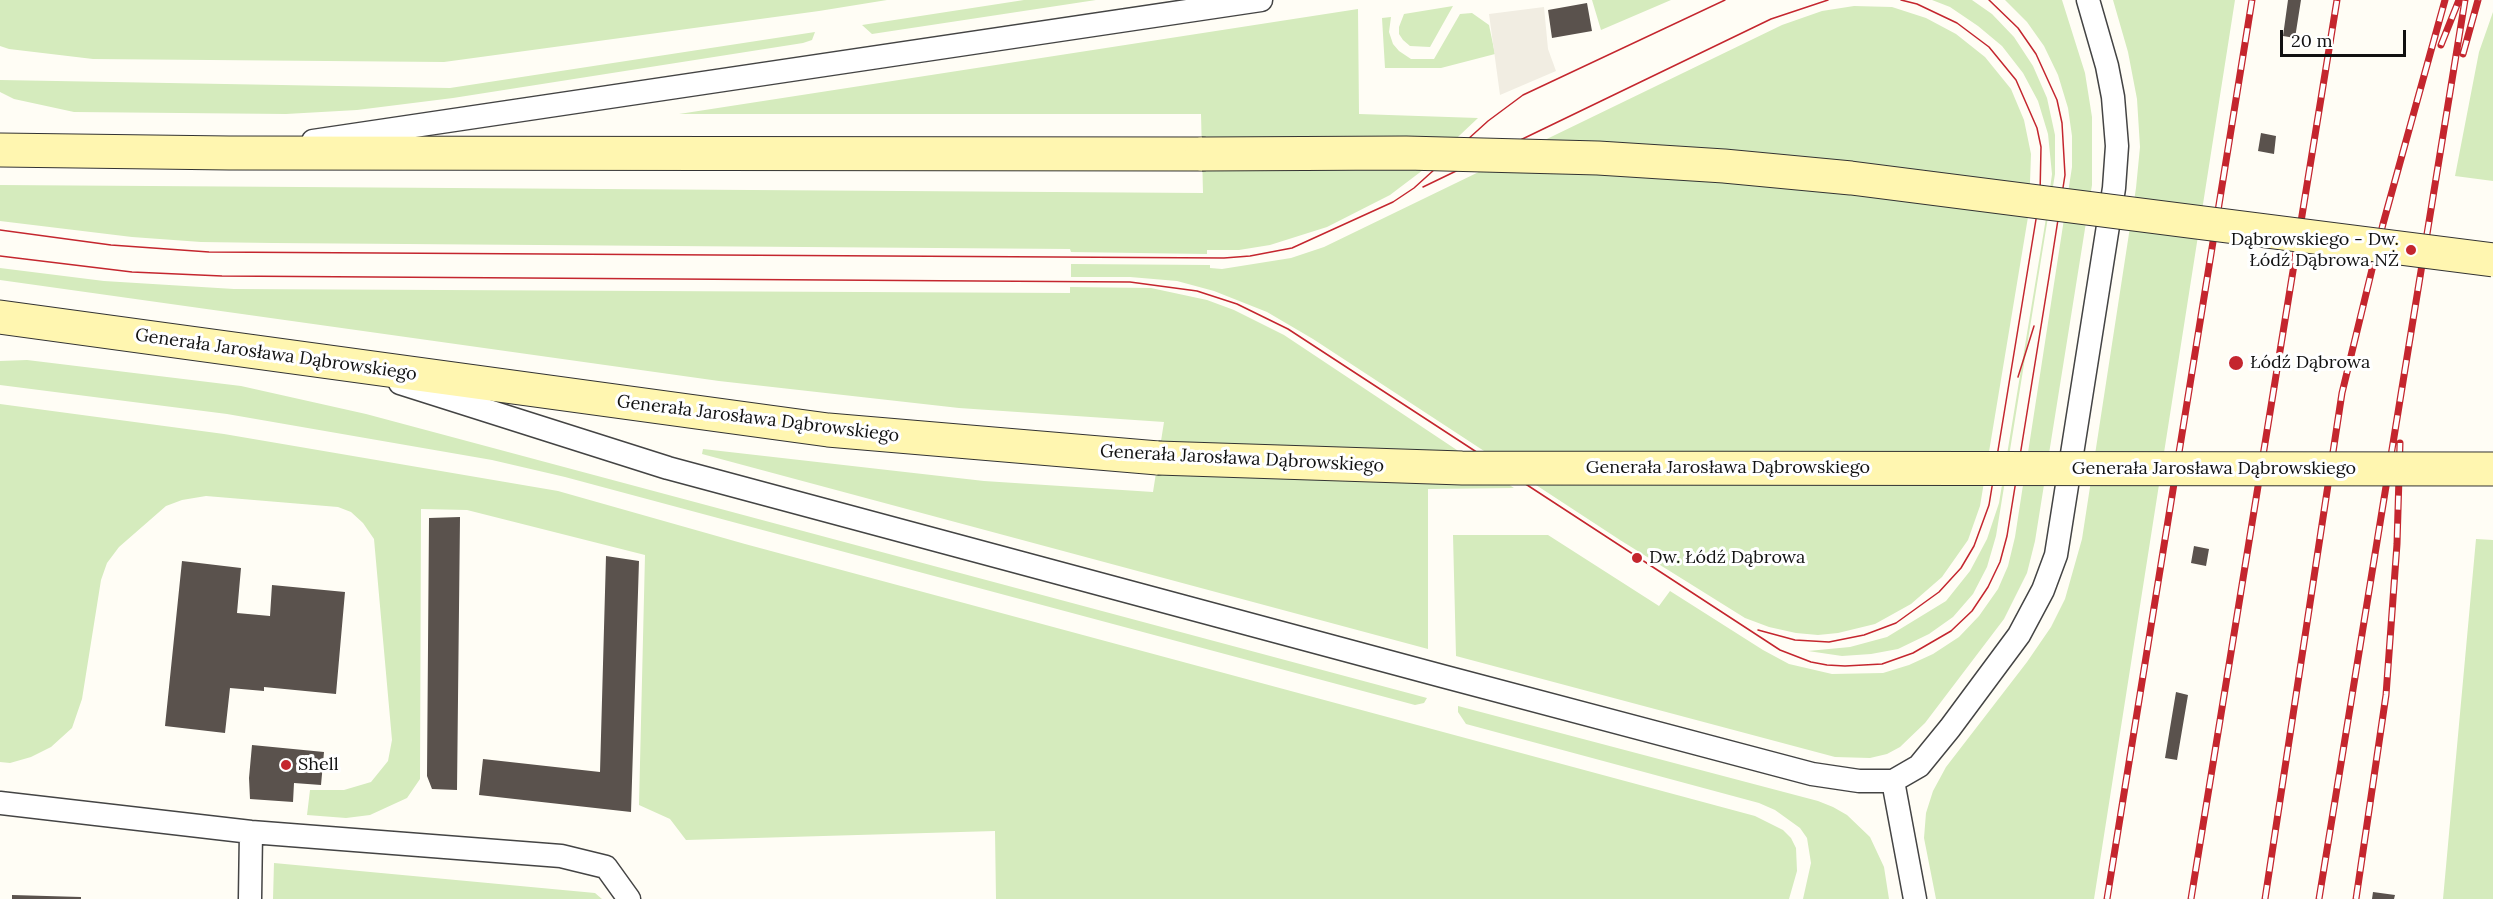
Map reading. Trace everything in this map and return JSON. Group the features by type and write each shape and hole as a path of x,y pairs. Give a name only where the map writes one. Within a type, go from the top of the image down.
{"main road":[{"path":"0,150 229,153 1440,154 1598,158 1724,166 1851,178 2493,260"},
{"name":"Generała Jarosława Dąbrowskiego","path":"0,317 828,430 1158,458 1462,468 2493,469"}],"lane":[{"path":"229,153 1261,0"},
{"path":"342,365 668,468 1396,664 1812,774 1859,781 1893,781 1919,766 2019,635 2043,590 2056,555 2114,188 2117,146 2113,97 2107,66 2088,0"},
{"path":"1893,781 1915,899"},
{"path":"0,803 251,832 561,856 606,867 629,899"},
{"path":"250,899 251,832"}],"green space":[{"path":"0,0 887,0 444,62 93,59 9,49 0,46"},
{"path":"1024,0 1096,0 872,34 862,25"},
{"path":"1592,0 1671,0 1601,30"},
{"path":"1932,0 1972,0 1992,14 2014,37 2033,66 2047,98 2055,135 2055,174 1996,536 1987,567 1973,594 1953,617 1929,634 1898,649 1871,654 1842,656 1808,651 1850,647 1887,637 1946,601 1970,571 1987,539 1999,503 2047,212 2052,174 2048,134 2038,101 2023,73 2002,46 1950,7"},
{"path":"2005,0 2062,0 2085,73 2092,117 2092,185 2035,541 2027,573 2004,619 1925,723 1900,747 1887,754 1870,758 1835,757 1456,656 1453,535 1548,535 1659,606 1670,591 1789,664 1832,674 1883,673 1909,665 1933,654 1959,637 1979,616 1998,589 2008,566 2015,537 2072,167 2072,136 2068,108 2058,75 2044,46 2027,22"},
{"path":"2113,0 2235,0 2094,899 1936,899 1924,838 1926,813 1933,791 1946,767 2051,627 2065,599 2082,539 2136,188 2140,147 2137,99 2128,52"},
{"path":"1453,6 1430,47 1410,46 1399,34 1404,14"},
{"path":"1854,6 1892,7 1926,18 1956,34 1985,57 2011,89 2024,120 2031,154 2029,211 1980,506 1968,540 1942,577 1911,604 1875,624 1838,633 1818,635 1769,627 1745,618 1620,540 1313,339 1267,312 1214,291 1177,281 1130,277 1071,277 1071,264 1210,265 1210,268 1222,269 1291,258 1324,247 1782,25 1822,11"},
{"path":"1358,9 1359,114 1478,118 1423,170 1390,195 1327,227 1270,245 1239,250 1207,250 1207,254 1071,252 1070,249 201,242 132,237 0,221 0,185 1203,193 1201,114 679,114"},
{"path":"2493,12 2493,181 2455,176 2479,52"},
{"path":"1472,13 1489,25 1495,54 1441,68 1385,68 1382,18 1391,17 1389,32 1393,44 1399,51 1411,59 1434,59 1460,14"},
{"path":"815,32 812,40 803,43 453,98 357,110 286,114 74,112 14,99 0,92 0,80 450,88"},
{"path":"0,268 104,281 234,289 1070,293 1070,287 1151,288 1207,300 1234,310 1284,335 1514,488 1428,489 1428,649 702,454 703,449 984,481 1153,492 1164,422 959,408 719,381 0,280"},
{"path":"27,360 241,386 366,414 1427,698 1424,703 1415,705 565,477 492,460 227,414 0,385 0,361"},
{"path":"0,404 224,434 558,491 745,544 1755,816 1783,830 1791,838 1796,848 1797,871 1789,899 996,899 995,831 686,840 670,819 639,805 645,555 467,510 421,509 420,779 407,798 370,815 346,818 307,815 310,790 344,790 371,782 388,761 392,740 374,539 363,523 351,512 338,507 206,496 182,500 166,506 119,547 107,563 101,580 82,699 72,728 51,747 31,757 10,763 0,762"},
{"path":"2476,539 2493,540 2493,899 2443,899"},
{"path":"1458,706 1818,801 1833,807 1847,815 1870,837 1884,867 1889,899 1803,899 1811,863 1807,838 1800,828 1775,810 1759,803 1466,724 1458,712"},
{"path":"274,863 595,893 602,899 273,899"}],"shaded area":[{"path":"1544,7 1548,49 1556,71 1500,95 1489,14"}],"building":[{"path":"2288,0 2301,0 2295,38 2283,36"},
{"path":"1587,3 1592,31 1552,38 1548,10"},
{"path":"2261,133 2276,136 2274,154 2258,151"},
{"path":"460,517 457,790 432,789 427,776 429,518"},
{"path":"2194,546 2209,549 2206,566 2191,563"},
{"path":"606,556 639,561 631,812 479,795 483,759 600,772"},
{"path":"182,561 241,568 237,613 270,616 272,585 345,592 336,694 264,687 264,691 230,688 225,733 165,726"},
{"path":"2176,692 2188,695 2177,760 2165,758"},
{"name":"Shell","path":"252,745 324,752 321,785 294,783 293,802 250,799"},
{"path":"2373,892 2395,895 2394,899 2372,899"},
{"path":"12,895 81,897 81,899 12,899"}],"tram line":[{"path":"0,230 111,245 209,252 1224,258 1250,256 1292,248 1393,202 1414,188 1488,121 1523,95 1725,0"},
{"path":"1423,187 1771,19 1828,0"},
{"path":"1758,630 1795,640 1829,642 1864,635 1896,623 1939,592 1961,568 1974,546 1989,505 2040,195 2041,147 2037,128 2016,80 1989,47 1957,23 1917,4 1901,0"},
{"path":"0,256 132,272 222,276 1130,282 1197,291 1237,304 1288,329 1780,650 1811,662 1827,665 1882,664 1913,653 1951,631 1972,611 1988,587 2000,562 2007,536 2049,277 2065,175 2062,123 2057,100 2036,54 2018,28 1989,0"},
{"path":"2018,377 2034,326"}],"railway":[{"path":"2107,899 2252,0"},
{"path":"2191,899 2337,0"},
{"path":"2265,899 2342,393 2383,224 2445,0"},
{"path":"2441,45 2459,0"},
{"path":"2319,899 2465,0"},
{"path":"2463,54 2478,0"},
{"path":"2356,899 2386,695 2397,544 2400,443"}],"place":[{"name":"Dąbrowskiego - Dw. Łódź Dąbrowa NŻ","path":"2411,250"},
{"name":"Łódź Dąbrowa","path":"2236,363"},
{"name":"Dw. Łódź Dąbrowa","path":"1637,558"},
{"name":"Shell","path":"286,765"}]}
